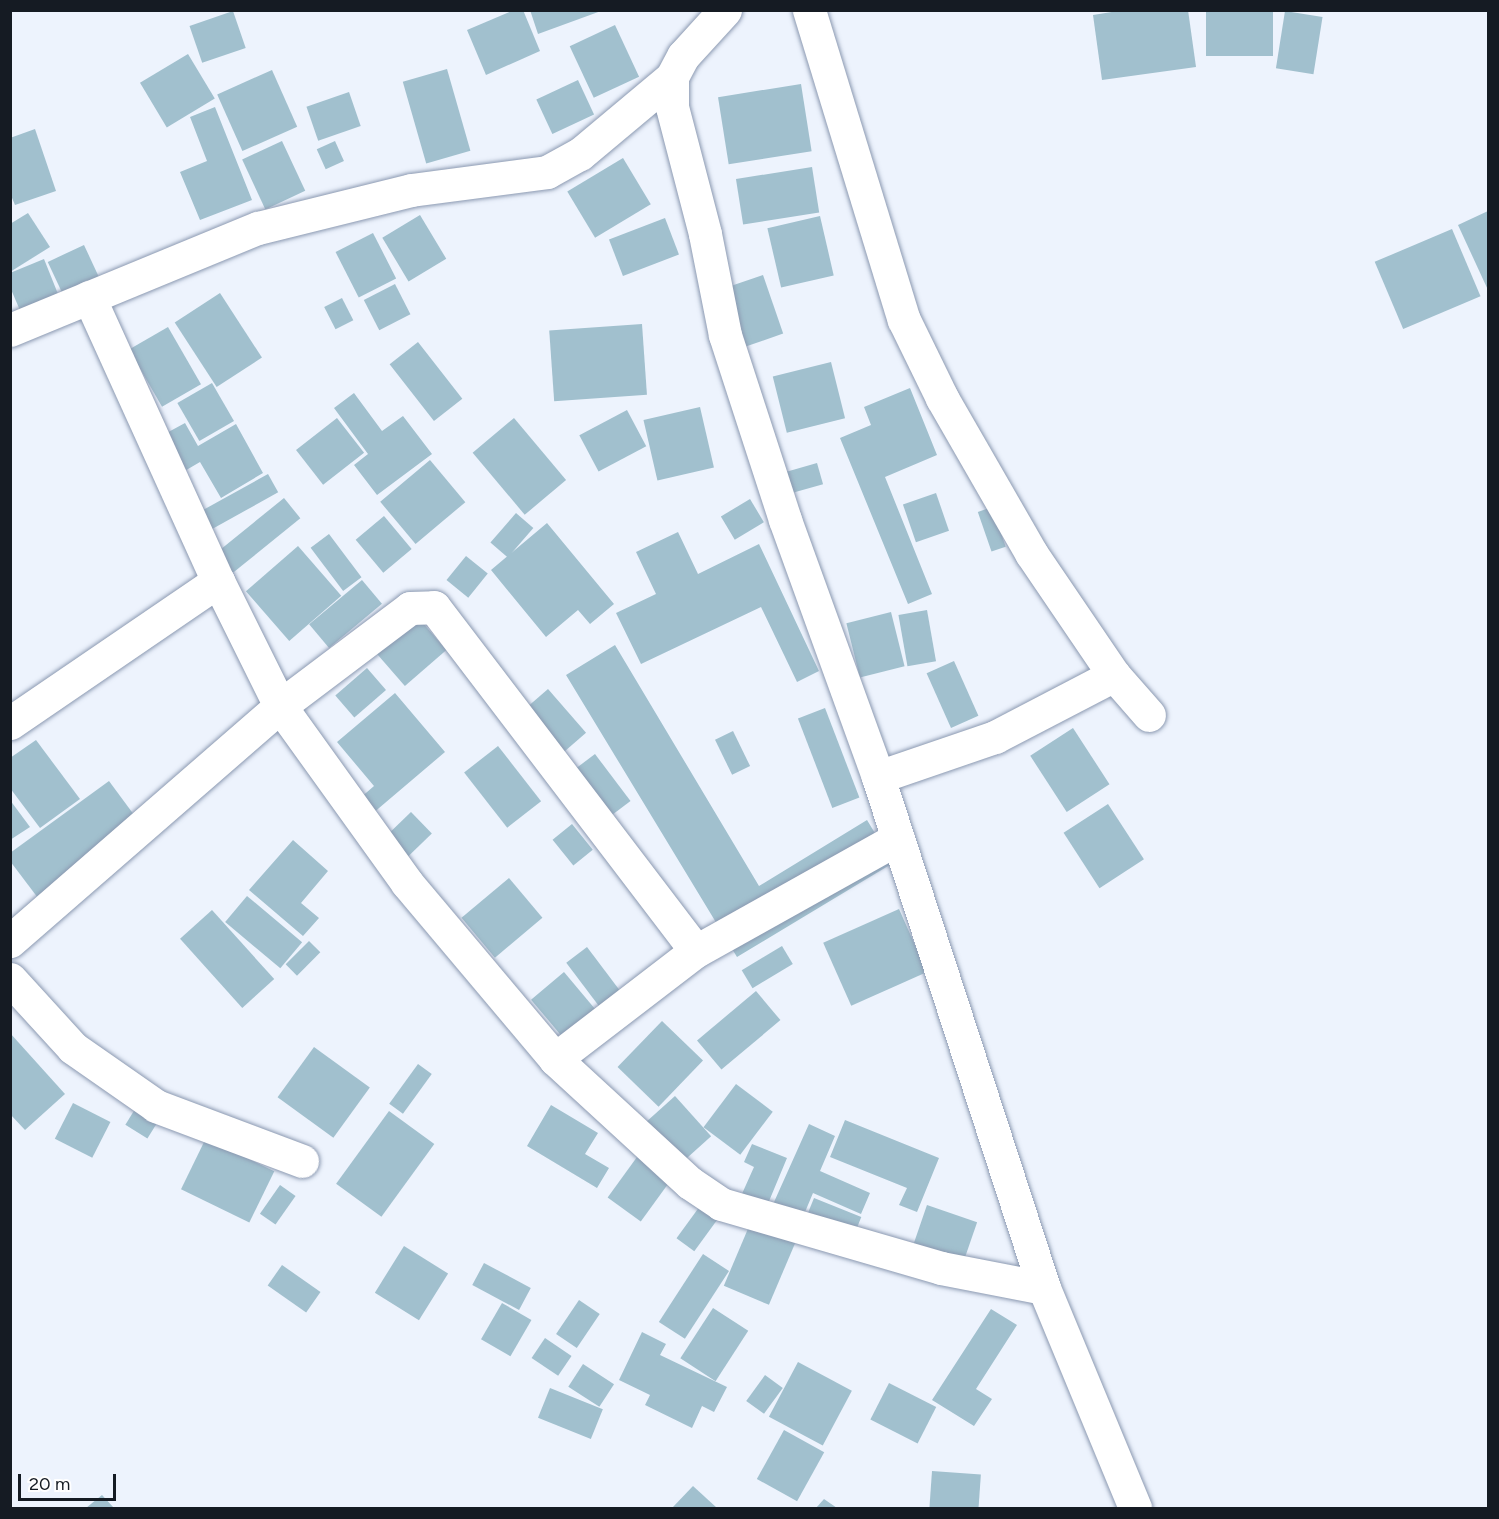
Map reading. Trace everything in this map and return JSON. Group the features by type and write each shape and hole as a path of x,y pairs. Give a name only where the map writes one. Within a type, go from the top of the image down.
{"street":[{"path":"10,330 258,228 411,190 546,172 580,154 672,77 683,56 725,10"},
{"path":"809,10 904,320 942,398 1031,553 1114,675 1149,715"},
{"path":"672,77 672,107 705,234 725,335 785,520 878,777 1044,1288 1135,1509"},
{"path":"89,297 218,581 280,706 407,883 555,1059 690,1183 721,1204 941,1268 1044,1288"},
{"path":"10,723 218,581"},
{"path":"10,941 280,706 410,608 434,607 696,951"},
{"path":"878,777 995,737 1114,675"},
{"path":"555,1059 696,951 898,838"},
{"path":"10,979 74,1048 156,1106 302,1161"}],"building":[{"path":"514,10 523,10 540,51 486,75 467,30"},
{"path":"530,10 601,10 601,11 538,34"},
{"path":"1124,10 1188,10 1196,67 1102,80 1093,15"},
{"path":"1206,10 1273,10 1273,56 1206,56"},
{"path":"233,11 246,48 202,63 190,26"},
{"path":"1285,11 1323,17 1313,74 1276,68"},
{"path":"615,25 639,77 594,98 570,46"},
{"path":"188,54 215,99 167,127 140,83"},
{"path":"447,69 470,151 426,163 403,82"},
{"path":"272,70 297,127 242,151 217,94"},
{"path":"578,80 594,114 552,134 536,99"},
{"path":"801,84 812,151 729,164 718,97"},
{"path":"349,92 361,126 318,141 306,107"},
{"path":"215,107 252,200 200,220 180,172 207,161 190,117"},
{"path":"35,129 56,191 15,205 10,193 10,138"},
{"path":"282,141 305,191 265,209 242,160"},
{"path":"335,141 344,161 326,169 317,149"},
{"path":"623,158 651,204 595,238 567,191"},
{"path":"812,167 819,212 743,224 736,179"},
{"path":"1488,211 1488,290 1458,225"},
{"path":"28,213 50,247 10,272 10,224"},
{"path":"420,215 446,259 409,281 382,238"},
{"path":"820,216 834,275 781,288 767,228"},
{"path":"665,218 679,254 623,276 609,240"},
{"path":"1452,229 1481,296 1403,329 1375,262"},
{"path":"373,233 396,278 359,298 336,252"},
{"path":"84,245 103,285 66,302 48,262"},
{"path":"44,259 60,299 22,315 10,287 10,273"},
{"path":"763,275 783,334 744,347 724,288"},
{"path":"395,284 410,314 379,330 364,300"},
{"path":"220,293 262,358 217,387 175,322"},
{"path":"342,298 353,320 336,329 324,307"},
{"path":"642,324 647,395 554,401 549,330"},
{"path":"168,327 201,384 162,407 129,350"},
{"path":"418,342 462,399 434,421 390,364"},
{"path":"831,362 845,418 787,433 773,377"},
{"path":"212,383 234,421 199,441 177,403"},
{"path":"910,388 937,455 885,477 932,594 908,604 840,438 871,425 864,407"},
{"path":"354,393 382,431 403,416 432,454 377,495 354,465 368,454 334,408"},
{"path":"700,407 714,467 657,480 643,420"},
{"path":"627,410 646,446 599,472 579,435"},
{"path":"337,418 364,453 323,485 296,450"},
{"path":"514,418 566,480 525,515 473,453"},
{"path":"185,423 198,446 236,424 263,473 221,498 200,462 171,479 150,442"},
{"path":"430,460 465,502 416,544 380,502"},
{"path":"817,463 823,484 787,495 780,473"},
{"path":"268,474 278,492 195,538 185,520"},
{"path":"936,493 949,531 916,542 903,504"},
{"path":"284,498 300,518 226,579 209,558"},
{"path":"750,499 764,522 735,540 721,517"},
{"path":"992,507 1006,547 991,552 978,512"},
{"path":"516,513 533,528 508,558 490,542"},
{"path":"384,516 412,549 383,573 356,540"},
{"path":"547,523 614,604 590,624 578,610 546,637 491,570"},
{"path":"678,532 698,574 759,544 819,671 797,682 761,607 641,664 616,613 656,594 636,552"},
{"path":"329,534 361,577 343,591 311,548"},
{"path":"298,546 341,596 289,641 246,591"},
{"path":"466,556 488,574 468,598 446,580"},
{"path":"362,580 382,604 329,648 309,624"},
{"path":"409,607 446,650 405,686 367,643"},
{"path":"927,610 936,661 907,666 898,615"},
{"path":"891,612 905,666 860,677 846,623"},
{"path":"615,645 759,886 867,820 893,863 737,957 566,675"},
{"path":"954,661 978,716 951,728 927,673"},
{"path":"367,668 386,690 354,717 335,696"},
{"path":"548,689 586,733 558,757 520,713"},
{"path":"395,693 445,752 372,814 359,799 374,786 337,742"},
{"path":"825,708 859,798 832,808 798,718"},
{"path":"1073,728 1109,784 1067,812 1030,756"},
{"path":"733,731 750,766 732,775 715,740"},
{"path":"36,740 80,799 40,828 10,788 10,758"},
{"path":"498,746 541,801 507,828 464,772"},
{"path":"595,754 631,801 602,823 566,776"},
{"path":"109,781 140,823 38,898 10,861 10,853"},
{"path":"10,800 30,827 10,840"},
{"path":"1108,804 1144,859 1099,888 1064,833"},
{"path":"411,812 432,834 405,859 384,838"},
{"path":"572,824 593,850 573,865 553,840"},
{"path":"293,840 328,871 301,903 319,918 303,936 249,890"},
{"path":"509,878 542,918 495,958 462,918"},
{"path":"247,896 302,942 280,968 225,922"},
{"path":"899,909 927,972 851,1006 823,943"},
{"path":"212,910 274,979 242,1008 180,939"},
{"path":"309,941 320,952 297,976 286,964"},
{"path":"782,946 793,964 753,988 742,970"},
{"path":"587,947 634,1009 613,1025 566,963"},
{"path":"564,972 610,1027 577,1055 531,1000"},
{"path":"756,991 780,1020 721,1070 697,1040"},
{"path":"662,1021 703,1061 659,1107 618,1067"},
{"path":"10,1033 65,1094 25,1130 10,1114"},
{"path":"314,1047 370,1088 333,1138 278,1097"},
{"path":"418,1064 432,1074 403,1114 389,1104"},
{"path":"736,1084 773,1112 740,1155 704,1127"},
{"path":"675,1096 711,1136 679,1165 643,1125"},
{"path":"73,1103 110,1122 92,1158 55,1139"},
{"path":"551,1105 598,1133 585,1154 609,1168 597,1188 527,1146"},
{"path":"137,1106 159,1120 147,1138 125,1125"},
{"path":"389,1111 434,1144 381,1217 336,1184"},
{"path":"845,1120 939,1158 917,1212 899,1205 907,1188 830,1157"},
{"path":"809,1124 835,1136 820,1171 870,1193 861,1214 813,1193 800,1224 770,1211"},
{"path":"206,1138 274,1171 249,1223 181,1189"},
{"path":"752,1144 787,1158 767,1206 741,1196 754,1167 744,1162"},
{"path":"637,1157 670,1181 641,1222 608,1197"},
{"path":"280,1185 296,1196 275,1225 260,1214"},
{"path":"814,1198 861,1217 851,1242 804,1223"},
{"path":"927,1205 977,1222 961,1270 911,1252"},
{"path":"700,1206 718,1219 694,1251 676,1238"},
{"path":"750,1224 795,1243 769,1305 724,1286"},
{"path":"404,1246 448,1274 419,1320 375,1293"},
{"path":"703,1254 729,1271 685,1339 659,1322"},
{"path":"484,1263 531,1288 519,1310 472,1285"},
{"path":"282,1265 321,1292 306,1312 268,1285"},
{"path":"579,1300 600,1314 577,1348 556,1334"},
{"path":"502,1303 531,1320 510,1356 481,1339"},
{"path":"713,1308 748,1331 716,1381 680,1358"},
{"path":"991,1309 1017,1325 976,1389 992,1399 974,1426 932,1400"},
{"path":"642,1332 666,1344 660,1355 727,1387 714,1412 702,1406 692,1428 645,1405 650,1395 619,1380"},
{"path":"545,1338 572,1356 558,1376 532,1358"},
{"path":"798,1362 852,1391 823,1445 769,1417"},
{"path":"583,1364 614,1384 599,1407 568,1387"},
{"path":"765,1375 783,1388 764,1414 746,1401"},
{"path":"889,1383 936,1407 918,1444 870,1420"},
{"path":"550,1388 603,1409 591,1439 538,1418"},
{"path":"784,1430 824,1452 797,1501 757,1479"},
{"path":"932,1471 981,1474 979,1508 929,1508"},
{"path":"693,1486 717,1508 672,1508"},
{"path":"102,1495 114,1508 86,1508"},
{"path":"824,1499 837,1508 816,1508"}]}
